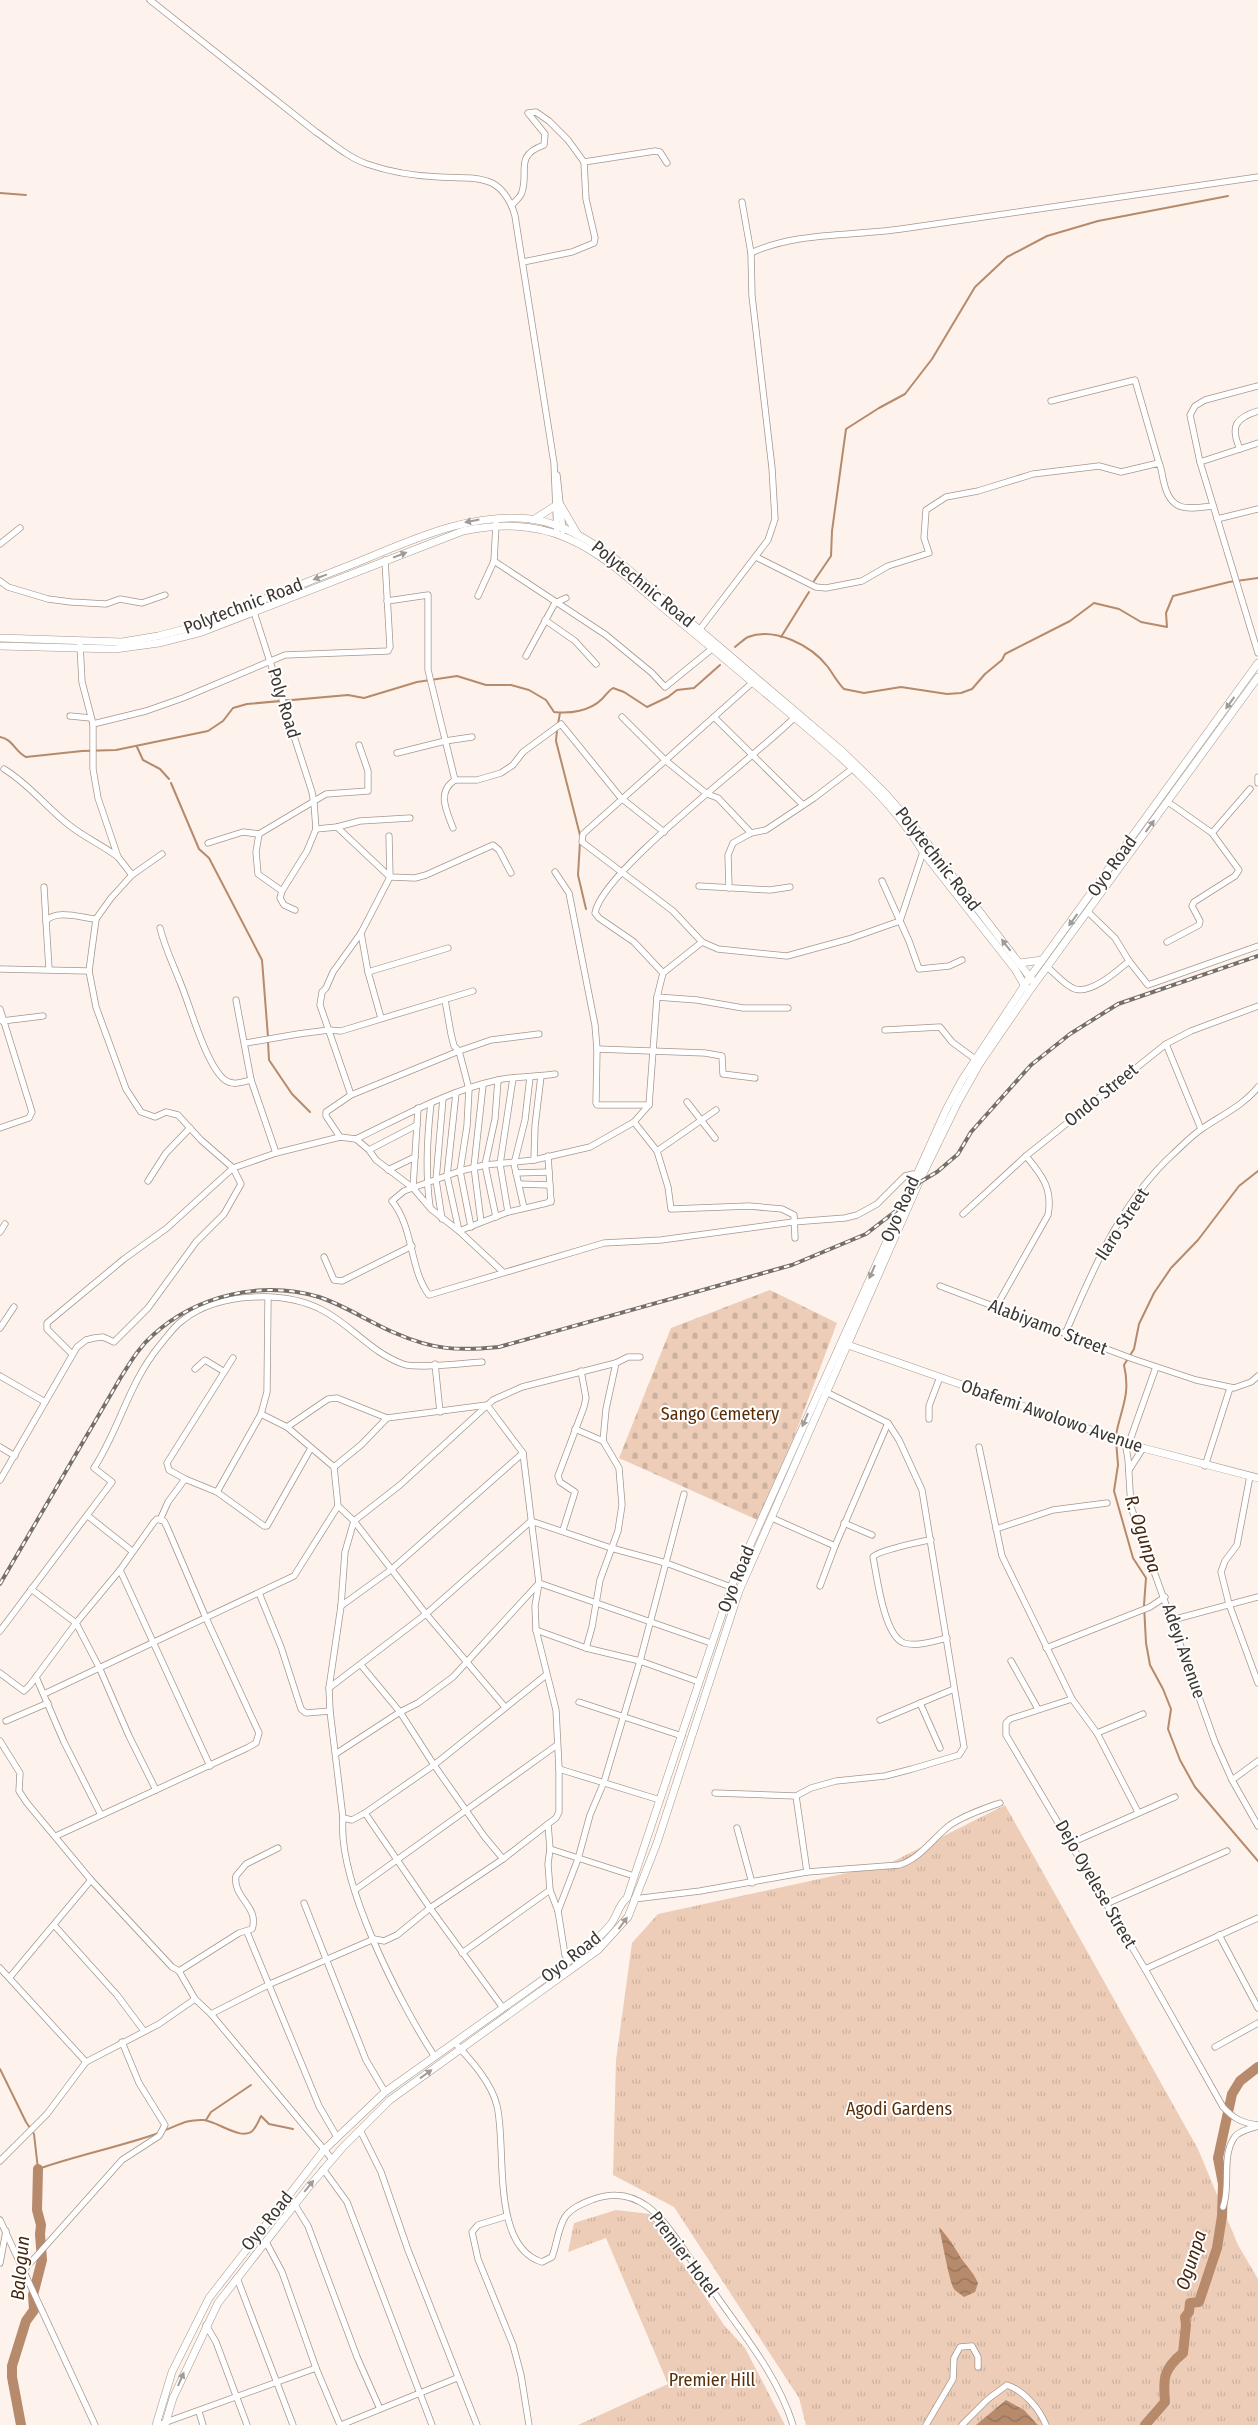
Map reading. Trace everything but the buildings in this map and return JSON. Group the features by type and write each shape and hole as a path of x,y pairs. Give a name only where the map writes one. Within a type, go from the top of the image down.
{"main road":[{"path":"533,520 558,506 578,535"},
{"name":"Polytechnic Road","path":"0,638 116,649 159,644 202,632 253,607 356,563 450,527 496,521 533,520 560,531 585,546 707,639 843,752 886,793 918,830 982,920 1015,969 1028,993"},
{"name":"Polytechnic Road","path":"253,607 463,531 496,521 578,535 595,544 622,564 700,629 713,648 752,682 797,715 852,769 914,836 923,852 1020,963 1035,984"},
{"path":"356,563 359,570"},
{"name":"Polytechnic Road","path":"0,646 80,645"},
{"name":"Oyo Road","path":"161,2424 172,2372 208,2298 324,2150 385,2092 435,2057 458,2046 529,2001 598,1950 628,1917 652,1858 683,1758 739,1591 828,1393 946,1110 975,1059 1030,977 1258,664"},
{"name":"Oyo Road","path":"161,2424 218,2303 323,2168 390,2100 503,2008 569,1961 608,1928 617,1916 623,1901 627,1898 731,1587 840,1342 919,1176 970,1080 1028,993 1258,678"},
{"path":"1171,783 1178,788"},
{"path":"1020,963 1043,960"},
{"name":"Obafemi Awolowo Avenue","path":"840,1342 1127,1443 1205,1466 1254,1477"},
{"path":"675,1756 683,1758"}],"street":[{"path":"150,0 316,132 366,164 427,176 478,179 493,184 502,191 512,205 523,262 555,468 560,531"},
{"path":"512,205 522,193 524,162 528,153 544,144 545,134 528,113 536,112 549,121 568,140 584,162 586,199 596,238 594,243 572,252 523,262"},
{"path":"584,162 654,151 660,152 667,163"},
{"path":"751,253 765,246 791,241 897,229 1258,177"},
{"path":"700,629 771,535 774,519 772,468 752,296 751,253 742,202"},
{"path":"1051,400 1135,380 1168,494 1178,506 1187,509 1213,506"},
{"path":"1258,386 1205,400 1195,406 1190,415 1200,462 1258,653"},
{"path":"1240,449 1234,435 1237,424 1246,415 1258,411"},
{"path":"1200,462 1258,443"},
{"path":"756,557 816,587 843,586 862,581 901,560 929,553 924,538 926,510 946,497 978,491 1033,474 1099,466 1121,472 1159,463"},
{"path":"1217,519 1258,509"},
{"path":"478,596 494,561 496,521"},
{"path":"0,544 20,528"},
{"path":"70,716 92,721 146,711 183,698 271,660 296,653 389,650 385,560"},
{"path":"494,561 606,635 652,673 665,687 713,648"},
{"path":"0,581 8,587 48,599 71,602 106,604 120,599 142,603 166,595"},
{"path":"387,601 428,595 428,670 455,780"},
{"path":"526,656 556,603 566,598"},
{"name":"Poly Road","path":"253,607 310,785 314,803 316,829"},
{"path":"545,620 575,641 596,664"},
{"path":"80,645 82,682 92,721 93,769 98,798 118,857 132,875"},
{"path":"752,682 621,798 583,834 581,839 673,911 702,942 733,952 786,956 849,939 900,921"},
{"path":"663,973 634,942 599,918 595,913 598,903 622,872 664,832 797,715"},
{"path":"622,717 665,760 706,794 718,798 751,833"},
{"path":"714,717 803,805"},
{"path":"453,828 444,797 447,788 455,780 477,780 501,773 513,765 523,752 561,724 621,798 664,832"},
{"path":"397,753 445,741 472,738"},
{"path":"208,843 243,832 259,834 314,803 320,796 326,794 368,791 368,771 359,745"},
{"path":"4,769 22,780 69,826 118,857"},
{"path":"729,888 729,849 733,843 751,833 766,830 852,769"},
{"path":"1258,777 1258,783"},
{"path":"1212,834 1250,789"},
{"path":"1167,942 1199,925 1200,921 1192,906 1194,902 1238,873 1234,862 1212,834 1168,802"},
{"path":"295,910 281,902 282,891 307,851 316,829 337,827 360,821 410,818"},
{"path":"337,827 390,877 415,878 426,875 493,845 499,850 511,873"},
{"path":"259,834 256,852 258,874 282,891"},
{"path":"351,1095 320,1005 321,996 333,972 361,933 390,877 389,836"},
{"path":"900,921 923,852"},
{"path":"0,1480 72,1354 86,1340 103,1338 111,1342 117,1341 148,1308 192,1247 229,1207 241,1184 233,1168 174,1113 166,1112 155,1117 147,1116 141,1112 133,1101 96,1007 89,971 96,919 110,898 132,875 162,854"},
{"path":"555,872 569,893 594,1025 597,1049 596,1104 649,1105"},
{"path":"882,881 919,969 949,966 962,960"},
{"path":"700,886 770,890 790,887"},
{"path":"44,887 48,969"},
{"path":"1088,912 1115,938 1129,961 1148,985 1258,946"},
{"path":"46,921 59,915 96,919"},
{"path":"160,928 166,950 180,982 196,1030 218,1070 223,1078 233,1083 251,1080"},
{"path":"361,933 368,972 382,1018"},
{"path":"702,942 663,973 657,996 649,1105 634,1122 590,1147 514,1164 500,1164 460,1171 413,1188 392,1201 401,1214 412,1246 420,1282 429,1295 503,1272 616,1241 661,1240 793,1222 831,1221 857,1215 877,1204 905,1176 919,1176"},
{"path":"368,972 448,948"},
{"path":"1047,967 1071,987 1078,990 1101,983 1129,961"},
{"path":"0,969 89,971"},
{"path":"246,1044 329,1030 341,1032 473,991"},
{"path":"657,996 697,1000 744,1008 788,1008"},
{"path":"236,1000 246,1044 251,1080 276,1153"},
{"path":"445,1000 450,1034 454,1046 459,1051 469,1089 467,1126 460,1171 471,1227"},
{"name":"Ondo Street","path":"963,1214 1026,1156 1113,1084 1166,1044 1191,1031 1258,1006"},
{"path":"0,1009 2,1021 32,1112 29,1118 0,1128"},
{"path":"2,1021 43,1016"},
{"path":"884,1030 940,1027 948,1039 975,1059"},
{"path":"340,1136 326,1116 326,1112 351,1095 491,1040 539,1034"},
{"path":"1166,1044 1201,1129"},
{"path":"597,1049 705,1053 722,1056 723,1074 755,1078"},
{"path":"356,1139 431,1102 456,1093 498,1080 555,1074"},
{"path":"534,1160 535,1126 541,1076"},
{"path":"524,1208 514,1164 525,1120 530,1077"},
{"path":"508,1212 500,1164 513,1078"},
{"path":"496,1217 485,1166 495,1119 498,1080"},
{"path":"482,1085 474,1168 482,1222"},
{"name":"Ilaro Street","path":"1065,1334 1096,1262 1117,1224 1170,1158 1201,1129 1238,1106 1258,1087"},
{"path":"456,1093 447,1176 459,1231"},
{"path":"442,1219 436,1180 444,1098"},
{"path":"430,1209 427,1183 427,1141 431,1102"},
{"path":"687,1102 715,1138"},
{"path":"413,1188 418,1108"},
{"path":"657,1151 716,1110"},
{"path":"634,1122 657,1151 668,1187 671,1209 749,1206 776,1208 794,1215 795,1238"},
{"path":"369,1150 417,1125"},
{"path":"148,1180 166,1153 190,1128"},
{"path":"72,1354 47,1329 48,1323 124,1259 167,1228 233,1168 276,1153 340,1136 356,1139 388,1170 413,1188 430,1209 459,1231 503,1272"},
{"path":"388,1170 415,1156"},
{"path":"459,1231 508,1212 551,1202 548,1156"},
{"path":"996,1307 1048,1215 1051,1202 1043,1176 1026,1156"},
{"path":"516,1174 549,1172"},
{"path":"519,1184 550,1185"},
{"path":"0,1232 5,1224"},
{"path":"324,1258 334,1280 342,1281 412,1246"},
{"name":"Alabiyamo Street","path":"940,1286 1133,1359 1196,1380 1230,1388"},
{"path":"217,1492 261,1414 267,1392 268,1298"},
{"path":"0,1631 112,1482 94,1468 116,1427 132,1386 159,1346 182,1320 196,1311 239,1299 268,1298 302,1302 325,1311 386,1356 402,1364 416,1366 482,1362"},
{"path":"0,1328 14,1307"},
{"path":"435,2057 405,2004 374,1939 355,1890 344,1848 337,1753 329,1711 345,1552 354,1522 400,1485 487,1405 506,1392 616,1363 628,1356 640,1357"},
{"path":"233,1358 223,1371 167,1463 168,1470 217,1492 264,1526 267,1526 311,1448"},
{"path":"195,1369 205,1360 223,1371"},
{"path":"603,1441 606,1409 616,1363"},
{"path":"435,1364 440,1412"},
{"path":"1127,1443 1156,1367"},
{"path":"563,1530 575,1492 560,1482 558,1476 586,1398 581,1371"},
{"path":"0,1376 44,1402"},
{"path":"1205,1466 1230,1388 1251,1382 1258,1376"},
{"path":"929,1419 929,1406 940,1377"},
{"path":"715,1792 796,1796 811,1788 836,1781 885,1776 912,1769 962,1752 964,1747 932,1540 922,1490 899,1440 888,1423 820,1389"},
{"path":"287,1427 328,1399 337,1398 387,1418 487,1405"},
{"path":"211,2014 270,1984 374,1939 384,1941 397,1935 430,1908 503,1859 558,1815 559,1769 556,1710 536,1630 535,1606 539,1583 523,1453 487,1405"},
{"path":"44,1694 99,1667 154,1644 286,1580 297,1572 338,1506 334,1467 287,1427 261,1414"},
{"path":"334,1467 361,1445 387,1418"},
{"path":"820,1586 844,1523 888,1423"},
{"path":"575,1429 603,1441 617,1462 623,1496 620,1520 600,1580 586,1648"},
{"name":"Adeyi Avenue","path":"1127,1443 1131,1507 1215,1742 1232,1780 1258,1826"},
{"path":"0,1447 15,1456"},
{"path":"979,1447 1002,1556 1072,1700 1097,1733 1138,1812"},
{"path":"1129,1470 1143,1448"},
{"path":"341,1606 392,1569 523,1453"},
{"path":"1254,1477 1237,1545 1225,1561 1221,1572 1229,1604 1258,1683"},
{"path":"0,1673 24,1691 76,1623 120,1570 154,1522 160,1520 168,1502 185,1479"},
{"path":"558,1911 578,1859 590,1815 604,1782 624,1716 684,1494"},
{"path":"996,1528 1053,1510 1107,1503"},
{"path":"338,1506 354,1522 426,1614 505,1707"},
{"path":"88,1516 132,1551"},
{"path":"772,1518 835,1546"},
{"path":"56,1836 210,1766 256,1743 260,1736 206,1618 168,1527 160,1520"},
{"path":"531,1521 563,1530 611,1548 666,1563 731,1587"},
{"path":"330,1688 426,1614 531,1521"},
{"path":"844,1523 872,1535"},
{"path":"932,1540 915,1541 894,1550 878,1552 873,1557 891,1631 904,1643 920,1644 947,1638"},
{"path":"120,1570 210,1766"},
{"path":"539,1583 712,1643"},
{"path":"337,1753 434,1692 467,1664 539,1583"},
{"path":"31,1589 76,1623 99,1667 129,1736 156,1790"},
{"path":"259,1593 281,1647 300,1709 306,1713 329,1711"},
{"path":"1172,1620 1258,1597"},
{"path":"1046,1648 1150,1607 1165,1598"},
{"path":"536,1630 586,1648 640,1661 699,1682"},
{"path":"1011,1660 1038,1709"},
{"path":"361,1665 400,1712 434,1765 503,1859"},
{"path":"343,1818 352,1820 365,1813 434,1765 546,1676"},
{"path":"36,1677 64,1742 101,1814"},
{"path":"880,1720 954,1689"},
{"name":"Dejo Oyelese Street","path":"1072,1700 1010,1719 1006,1723 1006,1735 1071,1842 1223,2107 1233,2118 1242,2123 1258,2125"},
{"path":"6,1721 48,1702"},
{"path":"579,1702 682,1736"},
{"path":"920,1703 940,1748"},
{"path":"1097,1733 1143,1714"},
{"path":"0,1741 20,1773 20,1791 27,1803 91,1880 172,1967 179,1971 195,1999 211,2014 332,2159"},
{"path":"355,1890 557,1745"},
{"path":"1232,1780 1258,1761"},
{"path":"559,1769 660,1800"},
{"path":"796,1796 807,1872"},
{"path":"1071,1842 1175,1797"},
{"path":"623,1901 752,1884 807,1872 908,1862 953,1824 1000,1803"},
{"path":"365,1813 396,1861 503,2008"},
{"path":"548,1824 550,1890 558,1911 563,1950 569,1961"},
{"path":"738,1828 752,1884"},
{"path":"179,1971 239,1933 252,1929 254,1915 237,1888 236,1876 246,1864 278,1848"},
{"path":"550,1849 634,1876"},
{"path":"1106,1904 1227,1851"},
{"path":"10,1977 91,1880"},
{"path":"462,1954 550,1890"},
{"path":"304,1903 366,2060 385,2092"},
{"path":"1145,1969 1258,1918"},
{"path":"54,1925 117,1996 144,2031"},
{"path":"247,1932 319,2106 337,2137"},
{"path":"1219,1935 1258,2008"},
{"path":"0,1968 86,2062"},
{"path":"0,2161 47,2114 86,2062 159,2024 195,1999"},
{"path":"1215,2047 1258,2023"},
{"path":"24,2270 122,2160 162,2132 165,2125 139,2083 122,2042"},
{"name":"Premier Hotel","path":"458,2046 481,2076 497,2106 507,2216 519,2245 533,2259 542,2262 552,2257 561,2225 565,2217 576,2207 601,2197 613,2195 623,2196 643,2203 656,2212 756,2352 774,2380 793,2425"},
{"path":"1223,2207 1226,2200 1229,2154 1234,2138 1243,2131 1258,2125"},
{"path":"360,2130 378,2166 457,2378 477,2425"},
{"path":"323,2168 346,2202 432,2425"},
{"path":"295,2205 308,2226 357,2356 380,2409"},
{"path":"507,2216 478,2225 472,2232 478,2259 513,2345 521,2375 529,2425"},
{"path":"0,2220 36,2294 95,2425"},
{"path":"0,2262 6,2231"},
{"path":"266,2242 282,2272 316,2368 341,2425 457,2378"},
{"path":"237,2278 294,2425"},
{"path":"206,2325 216,2342 247,2425"},
{"path":"926,2425 953,2380 954,2358 960,2346 972,2346 978,2357 978,2367"},
{"path":"161,2424 316,2368"},
{"path":"962,2425 988,2399 1007,2384 1017,2388 1042,2414 1046,2425"},
{"path":"198,2412 203,2425"}],"green space":[{"name":"Sango Cemetery","path":"770,1290 837,1323 762,1522 619,1458 671,1328"},
{"name":"Agodi Gardens","path":"1005,1805 1198,2149 1238,2245 1258,2279 1258,2425 806,2425 799,2398 674,2207 613,2175 616,2060 632,1943 658,1914 888,1864"},
{"name":"Premier Hill","path":"616,2210 650,2214 724,2325 745,2348 785,2425 578,2425 668,2384 606,2238 568,2252 574,2223"}],"water":[{"path":"939,2227 978,2283 975,2292 964,2297 952,2285"},
{"path":"1006,2400 1024,2410 1038,2425 976,2425"}],"waterway":[{"path":"0,193 26,195"},
{"path":"814,581 831,556 832,531 846,429 905,394 932,359 975,287 1007,257 1047,236 1098,221 1228,196"},
{"path":"735,647 748,637 770,634 781,636 802,645 821,659 844,689 864,693 901,687 947,694 961,693 972,689 985,674 1002,660 1005,654 1070,621 1094,603 1119,609 1141,622 1167,627 1166,613 1173,596 1229,582 1258,578"},
{"path":"781,637 809,592"},
{"path":"0,737 8,740 26,757 82,751 116,750 208,731 223,721 233,708 247,704 348,695 364,698 417,682 457,676 486,685 511,685 529,690 546,700 554,712 573,712 586,709 597,703 613,688 624,692 647,707 668,697 677,690 694,688 720,665"},
{"path":"558,724 560,713"},
{"path":"557,730 556,741 580,835"},
{"path":"137,747 143,760 160,769 169,779"},
{"path":"171,783 199,849 209,858 262,960 268,1037"},
{"path":"580,842 578,875 586,909"},
{"path":"268,1041 269,1060 292,1094 310,1112"},
{"name":"R. Ogunpa","path":"1116,1435 1126,1393 1124,1365 1134,1349 1139,1324 1154,1293 1171,1268 1198,1240 1239,1186 1258,1171"},
{"name":"R. Ogunpa","path":"1116,1440 1118,1465 1114,1491 1133,1558 1146,1578 1144,1605 1146,1643 1150,1665 1171,1709 1168,1729 1180,1760 1195,1787 1258,1861"},
{"name":"Ogunpa","path":"1145,2425 1165,2402 1164,2387 1168,2369 1183,2353 1185,2317 1189,2312 1190,2303 1199,2302 1217,2248 1222,2216 1223,2184 1218,2158 1232,2094 1240,2081 1258,2067"},
{"path":"0,2069 26,2122 34,2134 38,2169 159,2133"},
{"path":"206,2120 211,2112 251,2085"},
{"path":"163,2131 187,2121 204,2120 244,2134 250,2133 254,2129 261,2116 269,2124 293,2129"},
{"name":"Balogun","path":"21,2425 12,2377 12,2366 26,2321 34,2310 33,2295 42,2260 41,2225 37,2210 38,2169"}],"railway":[{"path":"0,1584 135,1355 153,1335 170,1321 189,1310 210,1301 253,1291 297,1292 329,1301 385,1329 422,1343 458,1349 499,1347 792,1265 866,1234 901,1207 920,1182 937,1172 958,1154 971,1132 1031,1065 1070,1034 1118,1004 1258,956"}]}
